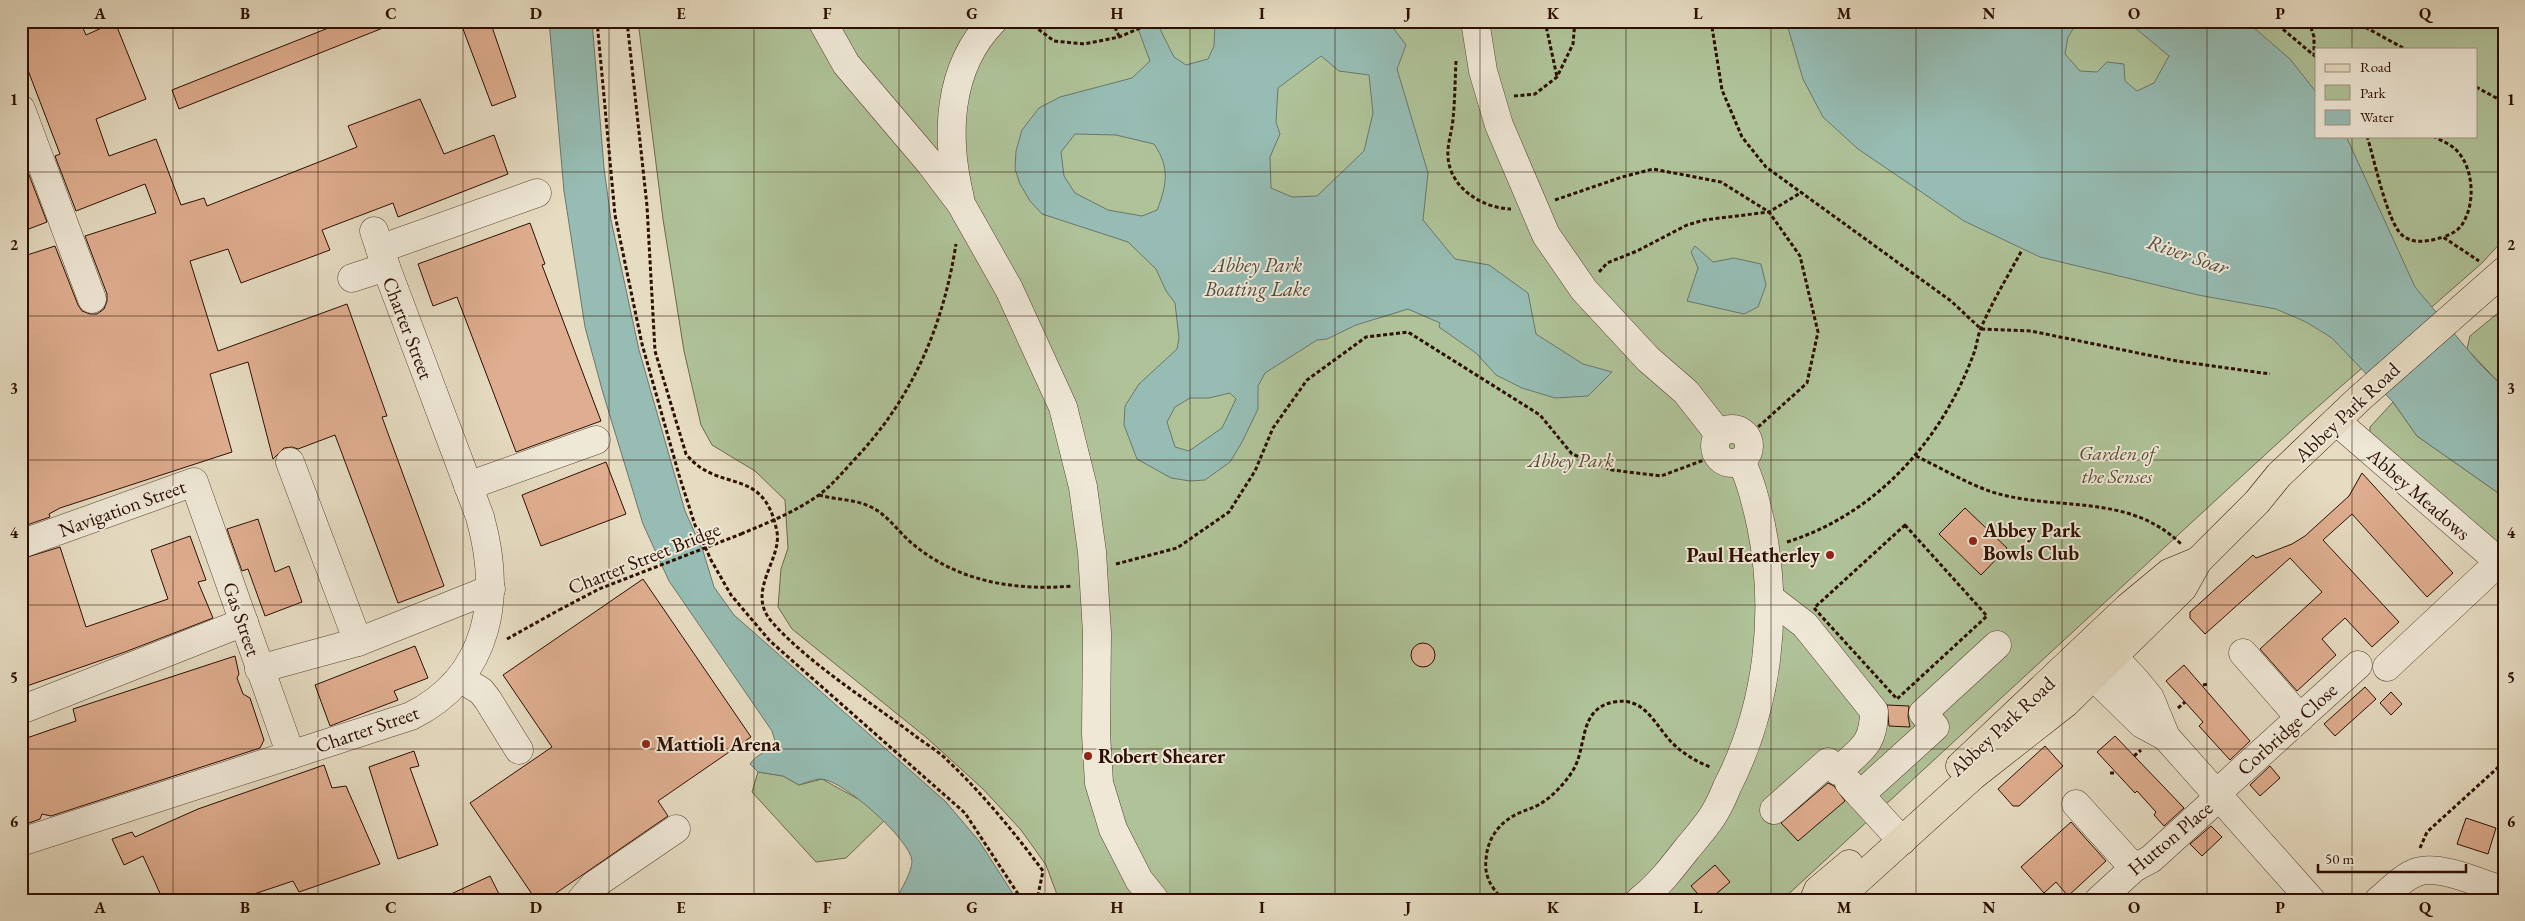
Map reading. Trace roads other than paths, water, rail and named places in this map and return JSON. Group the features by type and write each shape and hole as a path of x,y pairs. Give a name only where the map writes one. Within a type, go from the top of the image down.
{"main road":[{"name":"Abbey Park Road","path":"1814,900 1818,890 1974,776 2066,702 2183,588 2198,561 2257,502 2279,475 2360,398 2462,308 2493,267"},
{"name":"Abbey Park Road","path":"1836,900 1896,834 2128,607 2169,573 2198,561"}],"street":[{"path":"822,21 846,64 962,204 1009,289 1063,408 1082,487 1092,552 1097,633 1096,734 1099,783 1114,830 1139,880 1155,900"},
{"path":"962,204 952,167 954,96 964,61 982,33 993,21"},
{"path":"1475,21 1483,71 1499,125 1546,235 1584,290 1648,360 1686,392 1731,447 1750,479 1766,549 1770,598 1767,650 1760,694 1748,739 1713,816 1651,897"},
{"path":"24,132 92,299"},
{"path":"380,249 537,193"},
{"name":"Charter Street","path":"21,842 411,716 432,706 461,679 474,658 482,638 491,589 487,544 468,486 380,249 352,278"},
{"name":"Abbey Meadows","path":"2336,421 2501,564"},
{"path":"468,486 596,440"},
{"path":"290,462 358,642"},
{"name":"Navigation Street","path":"21,544 194,482"},
{"name":"Gas Street","path":"194,482 291,755"},
{"path":"2387,667 2501,564"},
{"path":"259,669 358,642 491,589"},
{"path":"1770,598 1805,624 1874,710 1874,728 1870,741 1838,770"},
{"path":"21,710 244,622"},
{"path":"1860,795 1935,727 1923,713 1997,645"},
{"path":"2086,648 2114,657 2150,698 2166,737 2311,900"},
{"path":"2086,648 2093,676 2142,724 2166,737"},
{"path":"2243,654 2300,718"},
{"name":"Corbridge Close","path":"2217,795 2358,664"},
{"path":"461,679 481,691 519,750"},
{"path":"1774,810 1828,762 1838,770 1896,834"},
{"name":"Hutton Place","path":"2099,900 2134,868 2151,859 2217,795"},
{"path":"2076,804 2134,868"},
{"path":"580,900 594,885 676,829"},
{"path":"2379,900 2408,876 2416,872 2434,870 2504,891"}],"water":[{"path":"549,21 592,21 604,168 611,220 639,350 685,511 703,551 714,587 734,615 946,802 979,841 1017,900 896,900 908,875 912,861 909,851 900,839 874,812 859,799 831,782 818,779 799,785 783,776 758,772 750,764 775,741 772,731 669,581 643,524 585,327 564,191"},
{"name":"Abbey Park Boating Lake","path":"1149,21 1156,21 1174,57 1186,65 1208,59 1214,46 1215,21 1388,21 1406,45 1397,69 1428,173 1423,220 1455,259 1489,265 1528,293 1536,334 1583,364 1612,372 1588,396 1555,398 1522,388 1496,375 1476,353 1439,327 1440,323 1408,309 1356,325 1327,339 1317,340 1265,373 1258,386 1258,409 1242,442 1230,462 1205,480 1190,481 1171,478 1137,459 1124,425 1125,406 1139,384 1177,349 1179,338 1175,303 1166,291 1156,269 1128,242 1042,214 1030,201 1020,184 1015,169 1016,151 1022,130 1039,108 1060,97 1132,78 1150,61 1137,26","holes":["1321,56 1339,71 1369,75 1373,113 1364,151 1317,196 1292,197 1271,188 1270,157 1280,134 1276,122 1278,88","1075,134 1116,135 1154,144 1163,160 1165,168 1165,184 1157,210 1142,216 1108,210 1075,193 1064,176 1061,152","1230,393 1236,399 1222,428 1189,451 1175,447 1167,422 1175,407 1190,398 1209,398"]},
{"name":"River Soar","path":"1786,21 2078,21 2068,37 2065,54 2080,71 2097,72 2107,62 2124,64 2125,81 2137,91 2154,83 2169,56 2127,21 2246,21 2290,59 2315,91 2315,138 2347,138 2415,287 2479,363 2504,388 2504,497 2417,436 2393,402 2332,338 2306,322 2276,309 2198,295 2040,257 1964,221 1858,149 1823,117 1803,79"},
{"path":"1695,246 1713,262 1734,258 1761,264 1766,285 1758,307 1744,314 1687,301 1698,268 1691,252"}],"place":[{"name":"Abbey Park Bowls Club","path":"1973,541"},
{"name":"Paul Heatherley","path":"1830,555"},
{"name":"Mattioli Arena","path":"646,744"},
{"name":"Robert Shearer","path":"1088,756"}],"park label":[{"name":"Abbey Park","path":"1571,460"},
{"name":"Garden of the Senses","path":"2117,464"}]}
